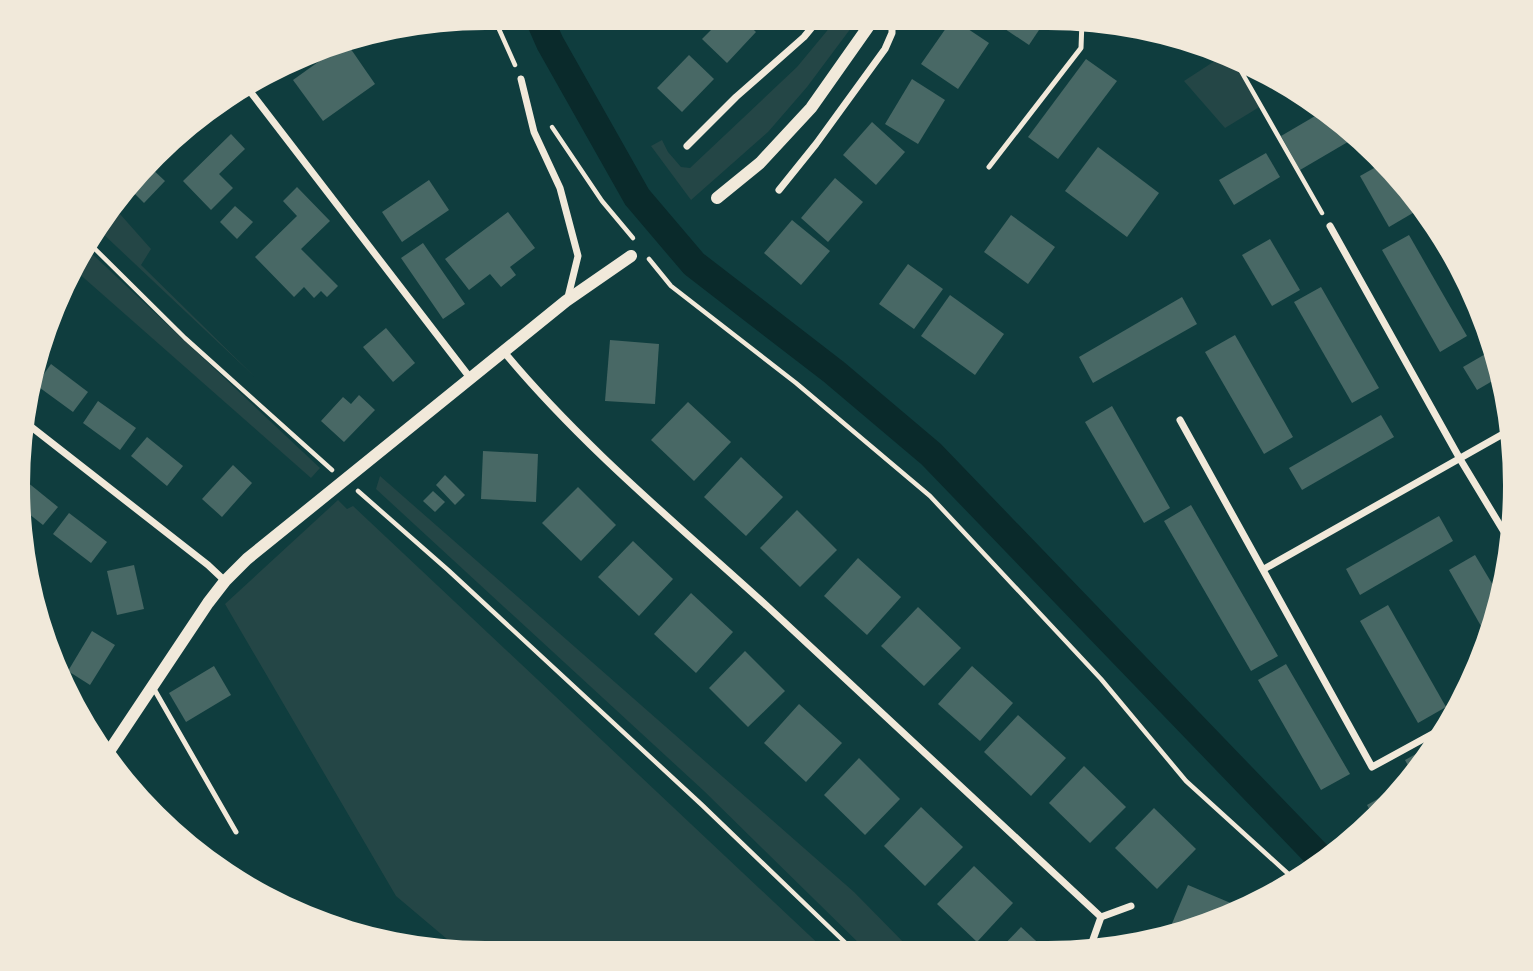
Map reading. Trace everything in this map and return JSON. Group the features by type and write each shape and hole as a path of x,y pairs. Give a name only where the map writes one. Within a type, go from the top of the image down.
{"street":[{"path":"688,146 736,97 810,30"},
{"path":"717,198 760,163 811,108 866,30"},
{"path":"779,190 885,48 892,30"},
{"path":"521,79 534,132 560,188 578,256 566,302"},
{"path":"252,94 471,379"},
{"path":"1330,226 1460,459 1501,527"},
{"path":"112,747 225,581 247,559 340,476 471,379 566,302 631,256"},
{"path":"504,352 588,444 860,691 1101,917"},
{"path":"1180,420 1372,767 1427,737"},
{"path":"34,429 107,484 225,581"},
{"path":"1264,569 1500,436"},
{"path":"1093,938 1101,917 1130,906"}],"lane":[{"path":"989,167 1081,48 1082,31"},
{"path":"152,687 236,832"}],"path":[{"path":"499,30 521,79"},
{"path":"1243,74 1330,226"},
{"path":"548,121 602,201 616,216"},
{"path":"96,250 186,338 340,476"},
{"path":"671,286 806,390 930,496 1101,679 1186,781 1286,873"},
{"path":"356,489 448,570 844,941"}],"shaded area":[{"path":"828,30 850,30 807,87 768,132 691,200 651,146 662,140 681,167 690,168 797,67"},
{"path":"1214,61 1244,75 1261,106 1225,128 1184,81"},
{"path":"120,214 151,249 141,265 256,378 105,236"},
{"path":"93,255 320,468 311,478 81,276"},
{"path":"380,476 854,892 902,941 857,941 704,791 376,489"},
{"path":"338,500 347,509 353,506 815,941 447,939 396,896 225,604"}],"building":[{"path":"711,30 756,32 727,63 702,39"},
{"path":"945,30 970,30 989,43 958,89 921,64"},
{"path":"1006,30 1039,30 1029,45"},
{"path":"352,50 375,84 323,121 293,80 320,61"},
{"path":"689,55 714,79 682,112 657,88"},
{"path":"1086,59 1117,81 1058,159 1028,137"},
{"path":"912,79 945,100 918,144 885,124"},
{"path":"1314,116 1347,142 1300,170 1281,136"},
{"path":"872,122 905,152 876,185 843,155"},
{"path":"231,134 245,149 219,174 233,188 211,210 183,181"},
{"path":"1098,147 1159,193 1127,237 1065,191"},
{"path":"1266,153 1280,177 1234,205 1219,180"},
{"path":"1374,168 1413,213 1389,227 1360,176"},
{"path":"155,172 165,181 144,203 135,194"},
{"path":"835,178 863,202 828,242 801,218"},
{"path":"429,180 449,210 402,242 382,212"},
{"path":"297,187 330,221 301,249 338,286 327,297 321,291 314,298 304,287 294,297 255,257 297,216 283,201"},
{"path":"235,206 253,222 237,239 220,222"},
{"path":"508,212 535,248 510,267 516,275 501,287 490,274 469,290 445,259"},
{"path":"1011,215 1055,247 1028,284 984,252"},
{"path":"792,220 830,251 801,285 764,253"},
{"path":"1409,235 1467,336 1440,352 1382,250"},
{"path":"1270,239 1300,290 1272,306 1242,255"},
{"path":"423,243 465,304 443,319 401,258"},
{"path":"908,264 943,289 914,329 879,304"},
{"path":"1321,287 1379,388 1352,403 1294,302"},
{"path":"950,295 1004,334 975,375 921,336"},
{"path":"1182,297 1197,324 1093,383 1079,357"},
{"path":"386,328 415,363 393,382 363,347"},
{"path":"1235,335 1293,437 1264,454 1205,352"},
{"path":"610,340 659,344 655,404 605,401"},
{"path":"1484,355 1491,382 1477,390 1463,367"},
{"path":"51,364 88,392 73,412 41,388 44,374"},
{"path":"359,395 375,410 344,442 321,421 343,397 351,404"},
{"path":"98,401 136,428 120,450 83,423"},
{"path":"688,402 731,442 694,481 651,440"},
{"path":"1112,406 1170,508 1144,523 1085,422"},
{"path":"1381,415 1394,437 1302,490 1289,468"},
{"path":"147,437 183,466 167,486 131,456"},
{"path":"483,451 538,454 536,502 481,499"},
{"path":"741,457 783,497 746,536 704,497"},
{"path":"233,465 252,483 222,517 202,499"},
{"path":"445,475 465,495 455,505 436,485"},
{"path":"30,484 58,507 43,525 31,516"},
{"path":"578,487 616,525 581,561 542,523"},
{"path":"433,491 445,502 435,512 423,501"},
{"path":"1191,505 1278,656 1251,671 1164,521"},
{"path":"797,510 837,550 800,587 760,548"},
{"path":"69,513 107,542 91,563 53,534"},
{"path":"1439,516 1453,541 1360,595 1346,569"},
{"path":"633,541 673,579 639,616 598,577"},
{"path":"1475,555 1492,584 1481,626 1449,570"},
{"path":"858,558 901,597 867,635 824,596"},
{"path":"134,565 144,609 117,615 107,571"},
{"path":"691,593 733,632 696,673 654,634"},
{"path":"1388,605 1445,708 1418,723 1360,621"},
{"path":"918,607 961,648 924,686 881,646"},
{"path":"92,631 115,645 90,685 69,670"},
{"path":"745,651 785,691 748,727 709,688"},
{"path":"1286,664 1350,774 1321,790 1258,680"},
{"path":"214,666 231,695 186,722 169,693"},
{"path":"972,666 1013,703 980,741 938,704"},
{"path":"799,704 842,743 806,782 764,743"},
{"path":"1018,715 1066,758 1031,796 984,752"},
{"path":"1415,755 1408,765 1405,760"},
{"path":"859,758 900,799 865,835 824,795"},
{"path":"1084,766 1126,807 1090,843 1049,803"},
{"path":"921,807 963,847 925,886 884,846"},
{"path":"1154,808 1196,849 1157,889 1115,848"},
{"path":"974,866 1013,903 978,941 937,904"},
{"path":"1188,885 1230,903 1222,907 1172,924"},
{"path":"1021,927 1036,941 1008,941"}],"waterway":[{"path":"544,30 637,197 694,264 834,372 931,454 1316,854"}]}
